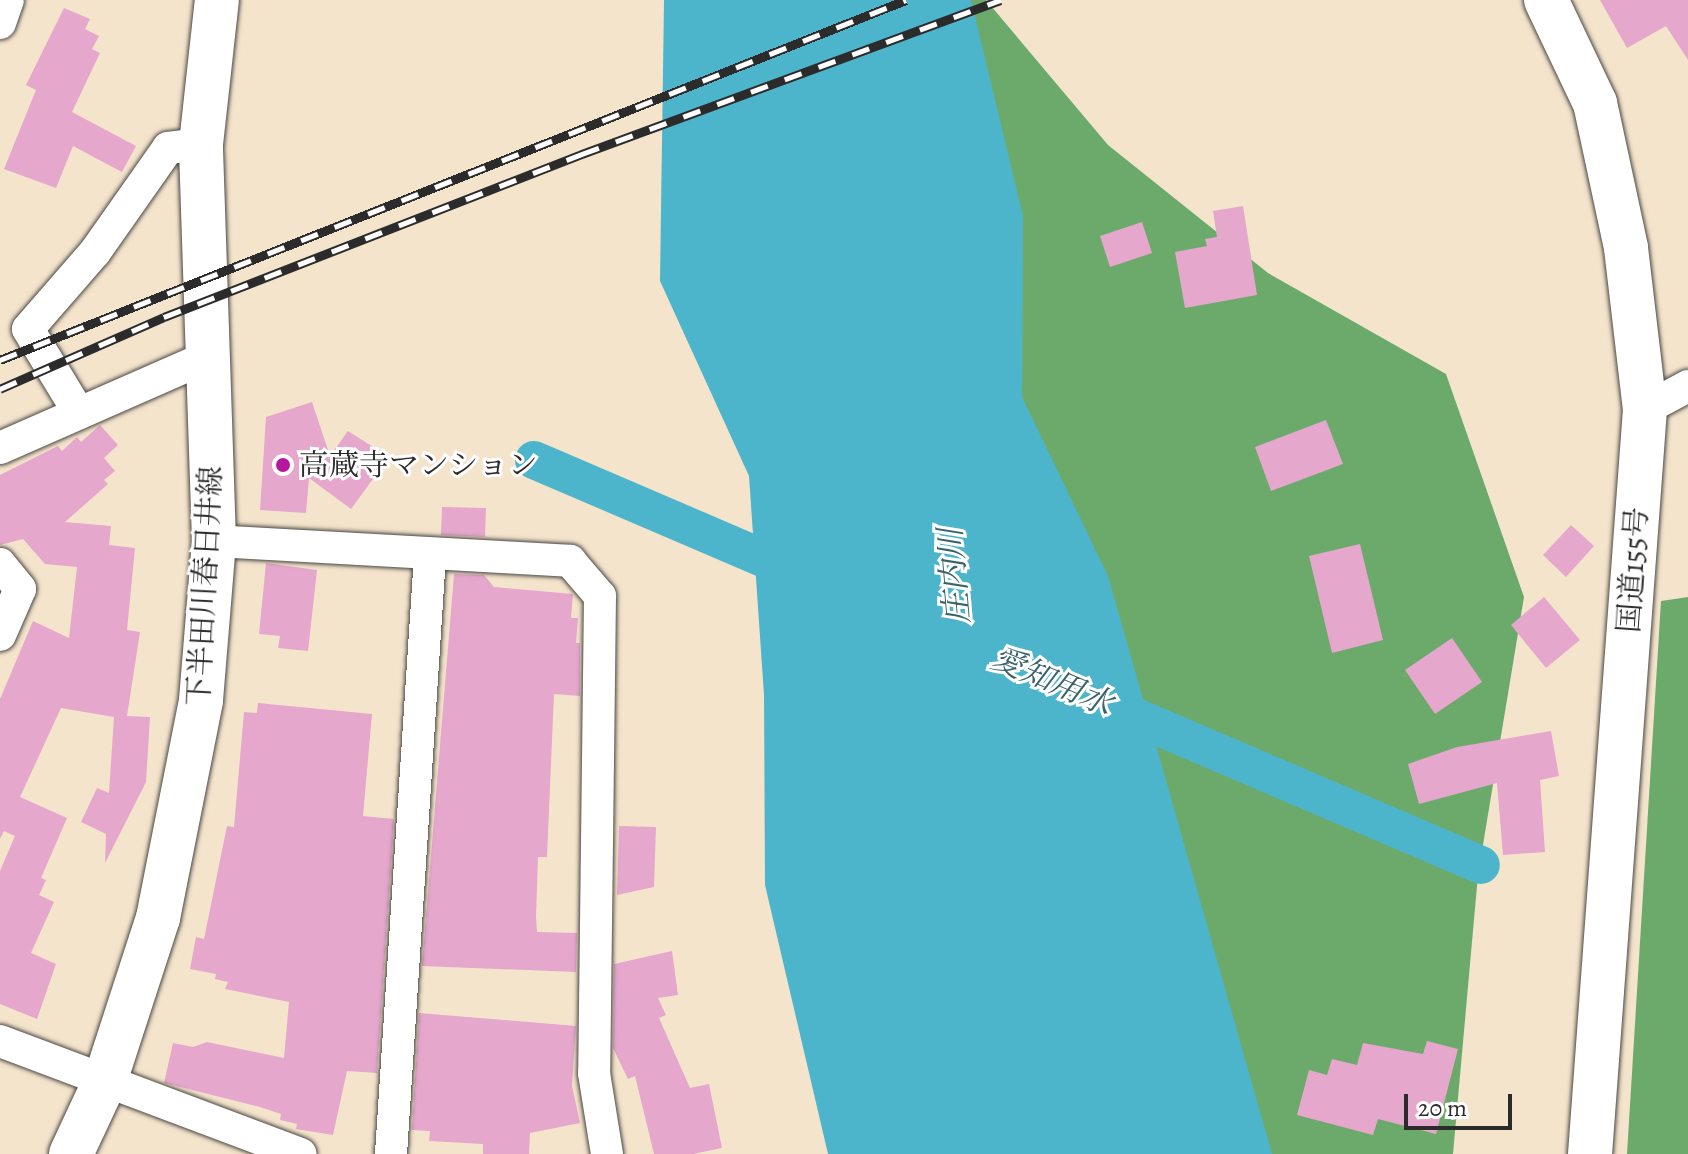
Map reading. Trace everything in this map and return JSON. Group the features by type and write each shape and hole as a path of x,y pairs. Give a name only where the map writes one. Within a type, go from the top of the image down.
{"main road":[{"name":"下半田川春日井線","path":"71,1154 105,1081 158,918 182,809 201,700 214,541 201,144 217,0"},
{"name":"国道155号","path":"1546,0 1595,103 1626,248 1645,409 1590,1154"}],"street":[{"path":"0,23 8,0"},
{"path":"79,413 28,329 95,252 168,148 201,144"},
{"path":"0,448 207,357"},
{"path":"1645,409 1688,386"},
{"path":"214,541 570,561 600,596 594,1073 607,1154"},
{"path":"391,1154 430,555"},
{"path":"0,564 20,589 0,635"},
{"path":"0,1041 300,1154"}],"green space":[{"path":"795,0 986,0 1108,145 1268,273 1446,374 1524,597 1478,875 1453,1154 995,1154"},
{"path":"1688,597 1688,1154 1627,1154 1661,601"}],"water":[{"name":"庄内川","path":"664,0 971,0 1023,216 1022,397 1108,576 1272,1154 828,1154 765,885 764,695 749,476 660,281"}],"building":[{"path":"1600,0 1688,0 1688,60 1666,26 1627,48"},
{"path":"64,8 90,19 85,29 99,36 92,49 100,53 72,112 136,146 122,172 73,146 56,188 4,169 36,90 26,85"},
{"path":"1243,206 1257,295 1185,308 1175,252 1207,246 1205,239 1217,237 1213,211"},
{"path":"1142,222 1152,253 1110,267 1100,236"},
{"path":"312,402 330,456 348,431 389,457 351,509 309,478 306,513 260,510 266,417"},
{"path":"1326,420 1343,464 1271,491 1255,447"},
{"path":"100,425 118,445 104,458 115,471 104,480 108,484 65,522 111,526 109,545 135,548 127,630 140,632 127,716 150,717 146,782 105,863 106,834 81,822 97,788 109,793 114,717 61,708 20,797 67,818 41,878 46,880 39,895 54,902 31,953 56,964 37,1019 0,1004 0,871 15,836 4,831 0,839 0,699 33,621 69,638 77,567 45,564 23,539 0,545 0,475 58,446 62,451 77,437 81,442"},
{"path":"442,507 486,508 485,537 441,535"},
{"path":"1571,525 1594,546 1566,577 1543,555"},
{"path":"1360,544 1383,640 1332,653 1309,556"},
{"path":"266,563 317,570 308,651 278,648 280,636 259,634"},
{"path":"454,574 484,575 494,587 573,594 571,618 578,618 576,643 580,643 580,696 554,694 547,857 538,857 536,917 537,932 577,933 576,972 422,966"},
{"path":"1544,597 1580,640 1546,668 1511,625"},
{"path":"1452,638 1482,682 1435,714 1405,670"},
{"path":"258,703 372,714 363,816 394,819 377,1073 347,1071 333,1135 296,1129 297,1124 280,1120 281,1114 260,1107 164,1083 173,1043 193,1047 207,1042 284,1058 289,1002 225,989 228,982 215,979 216,974 190,969 196,937 204,939 227,826 234,827 244,712 257,713"},
{"path":"1551,731 1559,776 1540,780 1545,852 1503,855 1497,783 1419,804 1408,764 1457,747"},
{"path":"619,826 656,827 654,887 617,895"},
{"path":"672,951 678,995 658,998 666,1015 659,1018 690,1088 709,1084 722,1148 693,1154 654,1154 635,1076 628,1079 613,1048 614,964"},
{"path":"419,1013 576,1026 572,1086 580,1123 530,1133 529,1154 483,1154 483,1144 429,1141 430,1131 412,1130"},
{"path":"1427,1041 1458,1049 1436,1134 1378,1119 1373,1135 1297,1115 1309,1070 1327,1075 1332,1059 1357,1065 1363,1043 1423,1054"}],"waterway":[{"name":"愛知用水","path":"534,460 800,574"},
{"name":"愛知用水","path":"1103,703 1481,865"}],"railway":[{"path":"0,360 906,0"},
{"path":"0,389 164,317 582,154 1001,0"}],"place":[{"name":"高蔵寺マンション","path":"283,465"}]}
